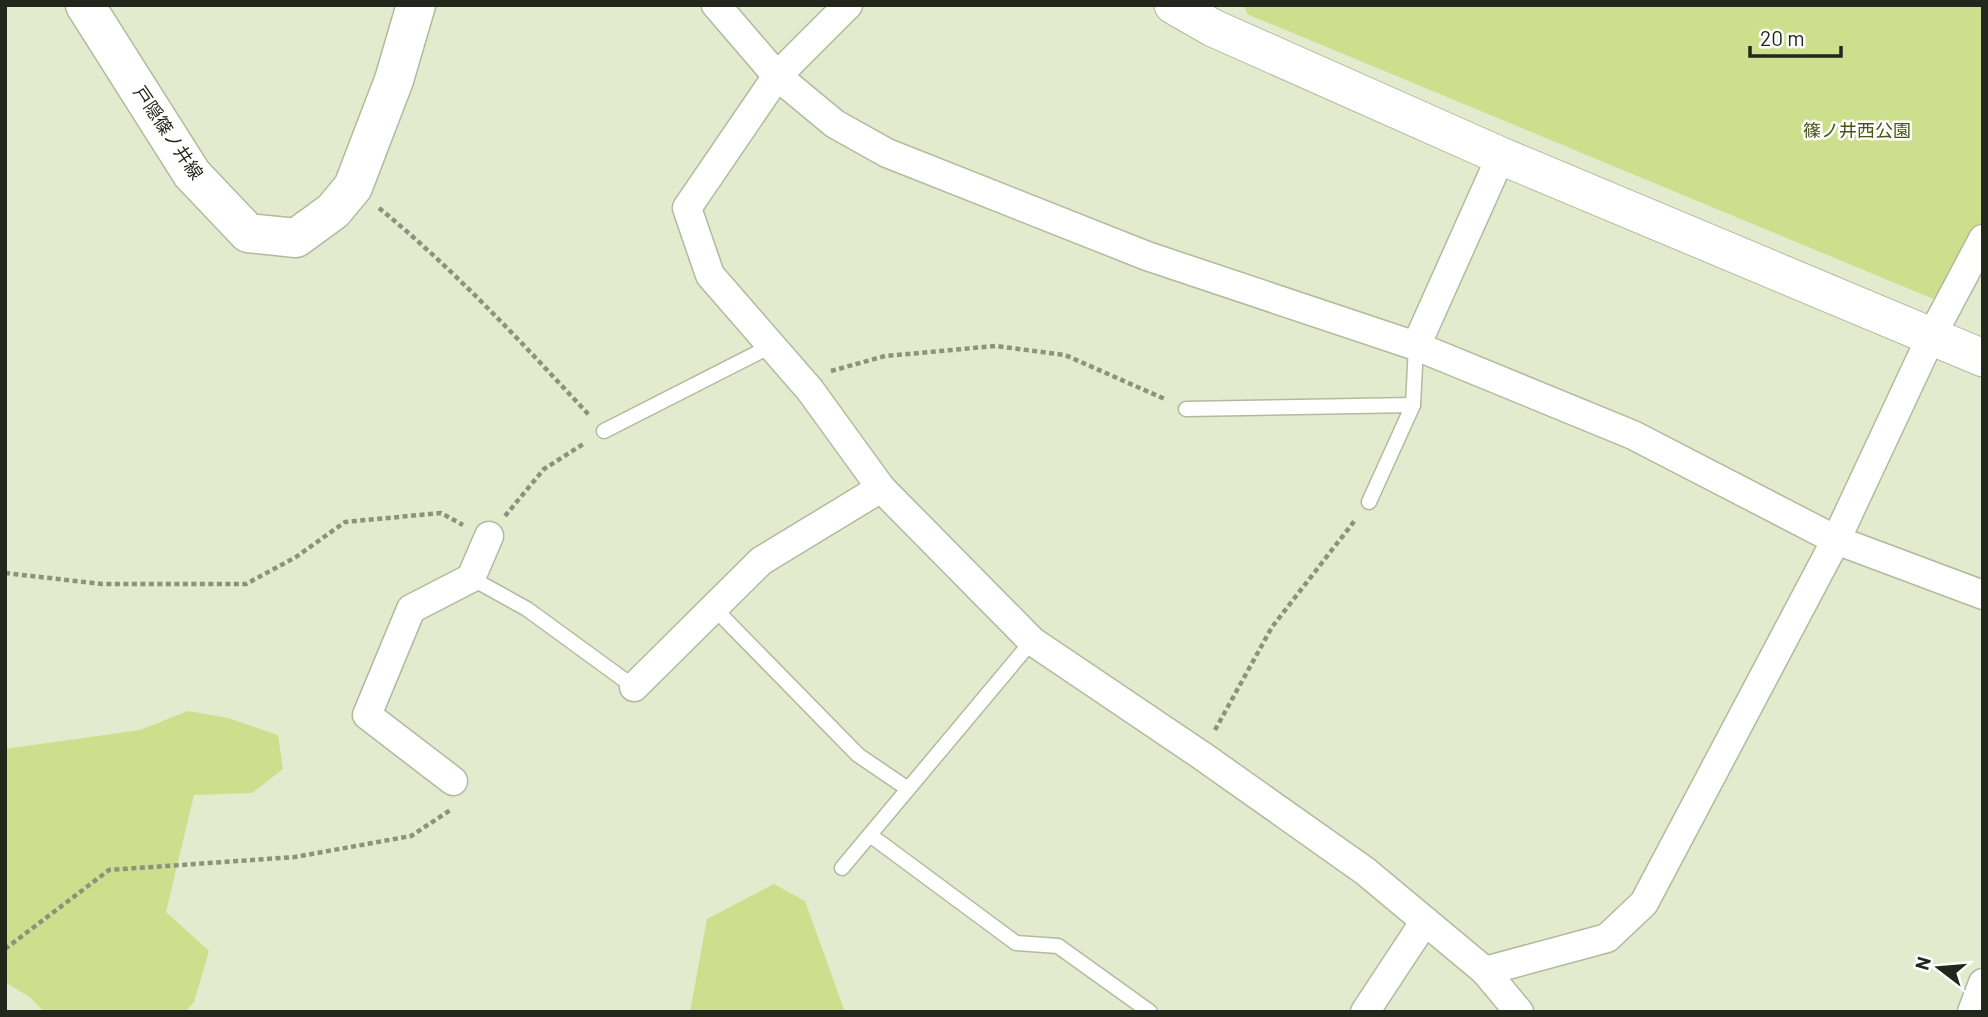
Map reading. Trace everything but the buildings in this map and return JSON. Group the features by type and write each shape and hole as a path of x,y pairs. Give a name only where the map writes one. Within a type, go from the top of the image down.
{"main road":[{"name":"戸隠篠ノ井線","path":"85,5 192,174 248,233 296,238 333,211 354,187 394,80 416,5"}],"street":[{"path":"716,5 777,76 835,124 887,153 1147,256 1416,346 1633,435 1836,540 1983,595"},
{"path":"848,5 777,76 687,208 710,275 800,379 881,488 1032,640 1365,871 1486,971 1520,1012"},
{"path":"1173,5 1216,17 1501,156 1983,358"},
{"path":"1416,346 1501,156"},
{"path":"1486,971 1607,938 1644,903 1836,540 1931,337 1983,239"},
{"path":"634,687 761,561 881,488"},
{"path":"453,780 367,715 411,609 471,578 489,536"},
{"path":"1365,1012 1426,921"},
{"path":"1972,1012 1983,983"}],"lane":[{"path":"604,431 771,345"},
{"path":"1369,502 1413,405 1416,346"},
{"path":"1186,409 1413,405"},
{"path":"471,578 527,609 634,687"},
{"path":"714,608 858,755 908,789"},
{"path":"842,868 1032,640"},
{"path":"870,835 1016,943 1058,946 1150,1012"}],"path":[{"path":"5,573 102,584 246,583 296,557 345,522 441,513 489,536 544,469 604,431 489,308 412,235 354,187"},
{"path":"800,379 885,356 996,346 1065,355 1186,409"},
{"path":"1201,755 1272,627 1369,502"},
{"path":"5,949 109,870 295,857 411,835 462,803 453,780"}],"green space":[{"name":"篠ノ井西公園","path":"1244,5 1983,5 1983,224 1954,294 1936,300 1247,14"},
{"path":"188,711 228,718 278,735 283,769 252,793 194,795 166,912 209,951 194,1002 185,1012 44,1012 31,998 5,982 5,749 140,730"},
{"path":"774,884 805,901 845,1012 690,1012 707,919"}]}
